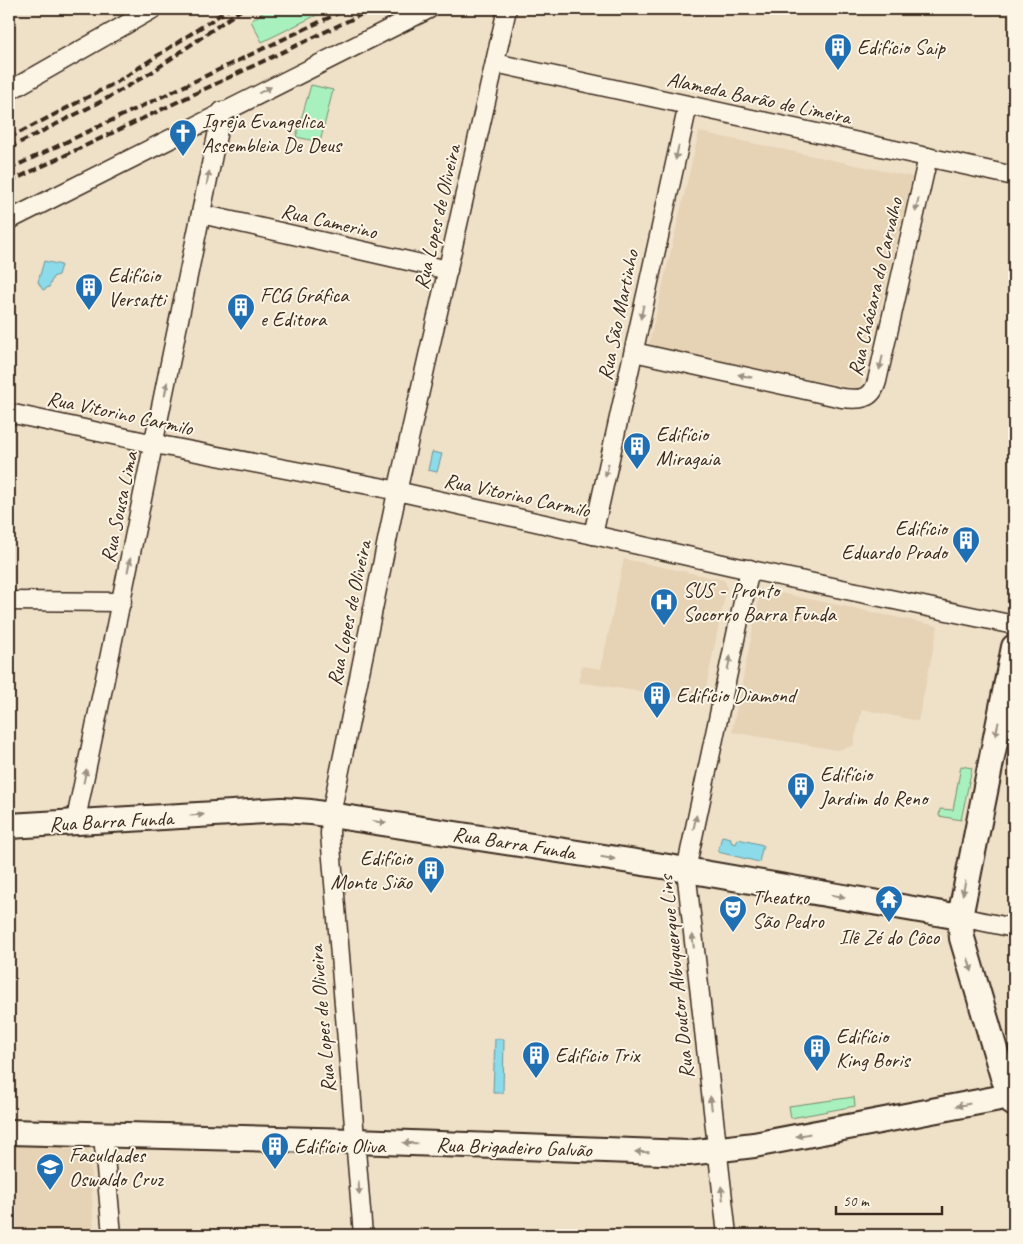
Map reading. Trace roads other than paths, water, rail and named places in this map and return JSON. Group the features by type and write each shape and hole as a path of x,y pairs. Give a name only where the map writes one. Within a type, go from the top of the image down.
{"street":[{"path":"9,91 153,9"},
{"path":"9,220 222,111 429,9"},
{"name":"Rua Lopes de Oliveira","path":"363,1235 330,834 331,814 398,492 507,9"},
{"name":"Alameda Barão de Limeira","path":"495,63 1014,176"},
{"name":"Rua São Martinho","path":"593,535 688,105"},
{"name":"Rua Sousa Lima","path":"76,824 222,111"},
{"name":"Rua Chácara do Carvalho","path":"634,352 842,398 865,398 871,394 877,381 928,157"},
{"name":"Rua Camerino","path":"201,214 448,270"},
{"name":"Rua Vitorino Carmilo","path":"9,413 398,492 1014,625"},
{"name":"Rua Doutor Albuquerque Lins","path":"727,1235 686,870 750,569"},
{"path":"9,601 122,602"},
{"path":"1013,1098 1003,1077 962,938 960,917 1014,647"},
{"name":"Rua Barra Funda","path":"9,826 76,824 282,810 331,814 686,870 1014,928"},
{"name":"Rua Brigadeiro Galvão","path":"9,1132 355,1141 688,1153 717,1151 1013,1098"},
{"path":"103,1135 112,1235"}],"water":[{"path":"44,261 61,265 58,275 53,277 49,287 43,290 38,282"},
{"path":"432,452 442,454 437,472 428,470"},
{"path":"722,836 731,838 731,842 736,844 738,839 763,845 759,862 718,852"},
{"path":"495,1039 504,1039 503,1093 493,1093"}],"railway":[{"path":"9,138 117,82 229,9"},
{"path":"9,148 104,100 152,72 242,9"},
{"path":"9,169 347,9"},
{"path":"9,182 373,9"}],"place":[{"name":"Edifício Saip","path":"838,71"},
{"name":"Igreja Evangelica Assembleia De Deus","path":"183,157"},
{"name":"Edifício Versatti","path":"89,311"},
{"name":"FCG Gráfica e Editora","path":"241,331"},
{"name":"Edifício Miragaia","path":"637,470"},
{"name":"Edifício Eduardo Prado","path":"966,564"},
{"name":"SUS - Pronto Socorro Barra Funda","path":"664,626"},
{"name":"Edifício Diamond","path":"657,719"},
{"name":"Edifício Jardim do Reno","path":"801,810"},
{"name":"Edifício Monte Sião","path":"431,894"},
{"name":"Ilê Zé do Côco","path":"889,923"},
{"name":"Theatro São Pedro","path":"733,933"},
{"name":"Edifício King Boris","path":"817,1072"},
{"name":"Edifício Trix","path":"536,1079"},
{"name":"Edifício Oliva","path":"275,1170"},
{"name":"Faculdades Oswaldo Cruz","path":"50,1191"}]}
